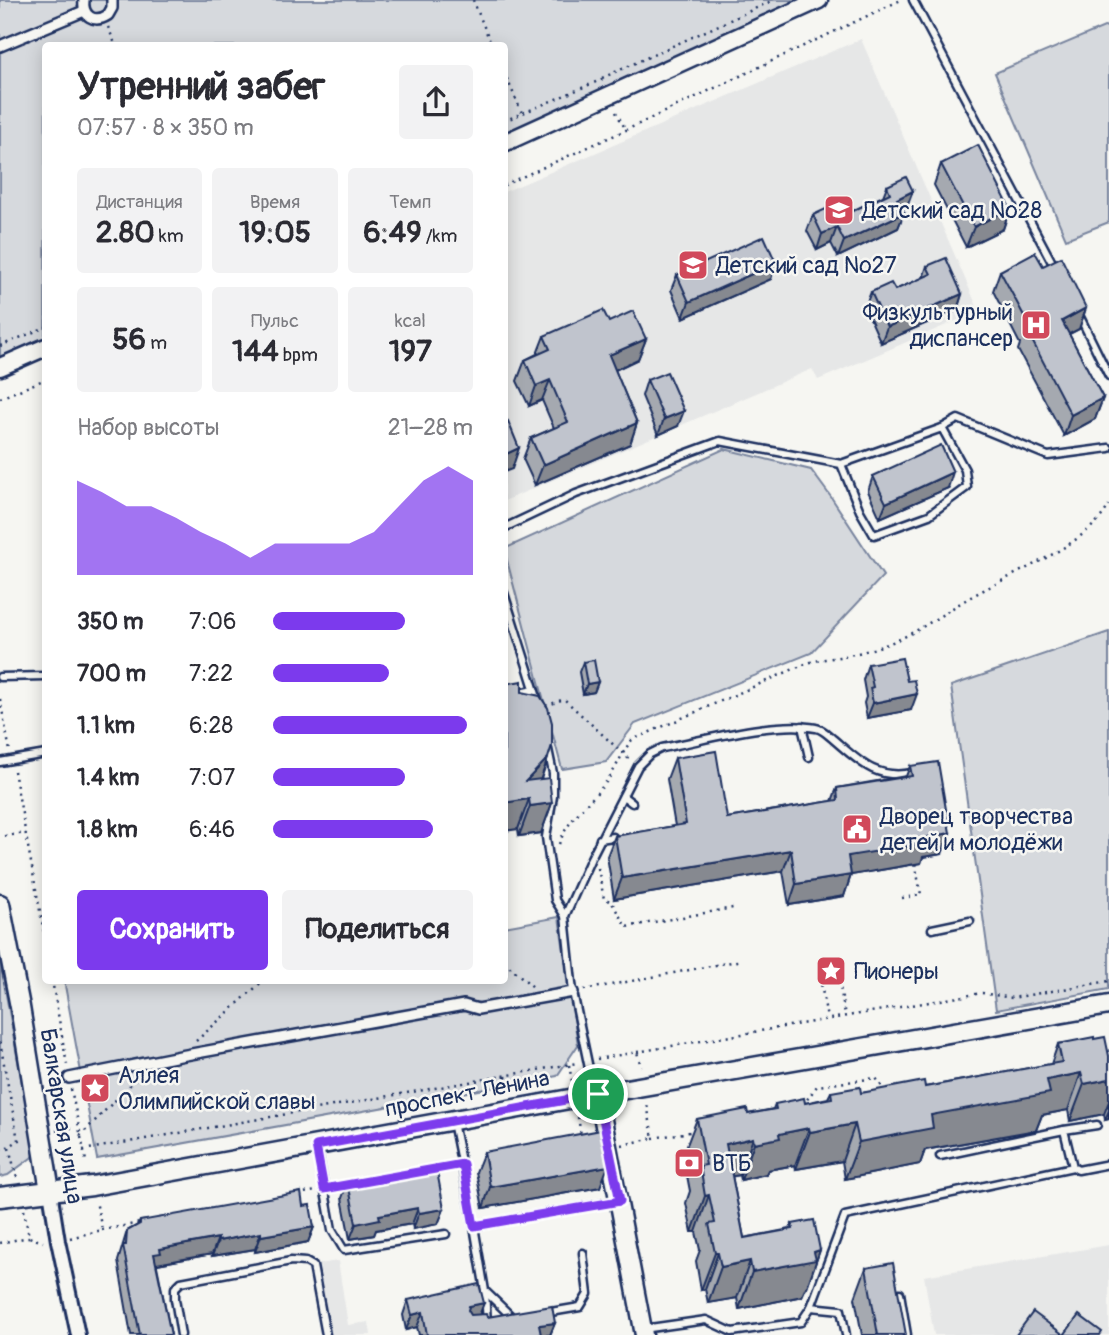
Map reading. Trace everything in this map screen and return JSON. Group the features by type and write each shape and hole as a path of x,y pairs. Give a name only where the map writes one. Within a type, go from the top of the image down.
{"main road":[{"name":"Балкарская улица","path":"0,904 50,1191"},
{"name":"проспект Ленина","path":"0,1197 92,1186 1109,1005"}],"street":[{"path":"83,0 84,11 93,19 104,18 110,12 111,0"},
{"path":"508,141 819,0"},
{"path":"0,46 84,11"},
{"path":"0,367 42,349"},
{"path":"69,1078 464,1005 478,1009 546,999 573,992"},
{"path":"598,1094 643,1332"},
{"name":"Балкарская улица","path":"50,1191 78,1335"}],"lane":[{"path":"914,0 1059,277"},
{"path":"1077,312 1109,376"},
{"path":"508,526 576,494 720,441 841,464 942,428 958,419 1048,456 1109,448"},
{"path":"841,464 860,511 874,535 929,515 967,487 965,470 942,428"},
{"path":"508,606 540,708"},
{"path":"0,677 42,676"},
{"path":"508,695 534,690"},
{"path":"565,916 600,839 638,766 650,754 662,748 788,725 802,726 820,728 858,760 877,772 894,777 919,772"},
{"path":"802,726 809,757"},
{"path":"548,747 553,773 553,796 546,837 548,854 555,900 565,916 573,992 591,1078 598,1094"},
{"path":"0,762 42,755"},
{"path":"623,796 632,803"},
{"path":"600,839 613,837"},
{"path":"932,929 970,921"},
{"path":"453,1120 485,1291 487,1323"},
{"path":"940,1156 1097,1125"},
{"path":"1064,1130 1073,1167"},
{"path":"316,1146 332,1230 344,1250 446,1234"},
{"path":"643,1332 706,1320 733,1332 801,1322 811,1307 845,1216 1073,1167 1078,1170 1109,1164"},
{"path":"474,1226 620,1201"},
{"path":"540,1314 580,1307 588,1294 583,1253"},
{"path":"181,1335 175,1299 176,1288 181,1282 291,1261 306,1262 313,1266 326,1335"},
{"path":"485,1291 514,1319"},
{"path":"900,1293 907,1335"},
{"path":"811,1307 841,1310 846,1335"},
{"path":"478,1324 527,1316"}],"path":[{"path":"473,0 490,42"},
{"path":"508,119 774,0"},
{"path":"508,183 901,0"},
{"path":"104,18 114,42"},
{"path":"602,78 604,86"},
{"path":"508,81 522,113"},
{"path":"616,112 626,130"},
{"path":"0,346 42,329"},
{"path":"0,398 42,381"},
{"path":"548,854 558,847 563,831 610,778 621,754 632,740 806,663 872,649 916,631 971,596 1009,578 1077,538 1104,515 1109,505"},
{"path":"0,699 42,921"},
{"path":"540,708 564,699 621,754 638,766"},
{"path":"5,836 26,833"},
{"path":"915,861 922,900"},
{"path":"597,864 604,899 611,901 625,928 733,908"},
{"path":"902,898 921,895"},
{"path":"573,992 742,960"},
{"path":"508,966 546,999"},
{"path":"837,968 845,1016"},
{"path":"819,971 827,1019"},
{"path":"596,1060 982,993 1012,998 1109,981"},
{"path":"180,1056 260,984"},
{"path":"53,1018 58,1016"},
{"path":"0,1042 18,1140"},
{"path":"637,1052 641,1067"},
{"path":"80,1137 153,1061"},
{"path":"83,1150 581,1063"},
{"path":"569,1065 572,1081"},
{"path":"506,1076 508,1086"},
{"path":"796,1113 817,1086 851,1080 876,1078 888,1097"},
{"path":"648,1104 653,1138"},
{"path":"578,1117 583,1143"},
{"path":"55,1131 77,1127"},
{"path":"619,1145 705,1129"},
{"path":"0,1149 9,1148 18,1140 28,1138"},
{"path":"9,1148 18,1181"},
{"path":"425,1171 463,1164"},
{"path":"298,1194 349,1185"},
{"path":"96,1201 102,1230"},
{"path":"24,1209 29,1237"},
{"path":"70,1238 141,1223"},
{"path":"0,1243 29,1237 46,1244"}],"shaded area":[{"path":"0,0 819,0 508,141 508,42 42,42 42,348 0,367"},
{"path":"1109,25 1109,222 1066,239 995,73"},
{"path":"861,39 979,311 818,380 812,369 508,499 508,190"},
{"path":"724,449 811,470 883,576 811,653 635,724 606,762 562,769 508,564 508,547"},
{"path":"1109,632 1109,989 996,1010 951,686"},
{"path":"559,917 578,1045 557,1076 97,1159 65,984 508,984 508,926"},
{"path":"0,961 35,1155 8,1175 0,1177"},
{"path":"1109,1245 1109,1335 934,1335 924,1276"},
{"path":"338,1261 348,1325 369,1322 371,1335 330,1335 319,1264"}],"building":[{"path":"978,145 1010,208 974,227 941,164"},
{"path":"906,177 913,191 897,199 904,213 844,241 837,227 822,234 813,215 828,208 834,220 890,193 887,186"},
{"path":"764,236 776,263 689,302 677,275"},
{"path":"1035,252 1043,266 1061,257 1086,308 1062,321 1103,398 1071,415 1026,329 1030,327 1000,271"},
{"path":"946,258 962,294 887,327 871,292 891,283 895,290 931,274 927,266"},
{"path":"603,310 609,322 633,311 646,339 609,355 637,423 543,465 531,438 568,422 550,380 536,386 525,360 550,349 544,336"},
{"path":"667,372 684,411 664,419 647,380"},
{"path":"508,421 519,448 508,453"},
{"path":"941,445 953,472 886,503 873,476"},
{"path":"902,658 907,681 914,680 917,694 873,703 868,664"},
{"path":"594,660 598,682 587,684 583,662"},
{"path":"522,681 522,692 540,696 548,708 552,723 552,745 548,758 526,781 549,778 552,803 530,806 529,799 508,802 508,683"},
{"name":"Дворец творчества детей и молодёжи","path":"716,751 727,818 838,800 837,788 912,776 910,766 938,762 950,833 928,837 929,843 848,856 851,875 796,884 791,850 622,878 615,836 686,824 675,758"},
{"path":"1105,1037 1109,1056 1109,1079 1084,1084 1081,1073 1047,1080 1050,1093 931,1115 933,1128 859,1142 855,1124 810,1132 809,1128 779,1134 780,1138 754,1143 753,1138 726,1144 744,1238 793,1229 792,1224 814,1220 820,1250 814,1252 816,1260 752,1272 750,1261 721,1267 709,1224 715,1223 709,1195 705,1196 700,1166 706,1165 697,1119 747,1109 748,1114 776,1109 775,1104 804,1098 805,1103 832,1098 831,1092 860,1087 861,1093 924,1081 925,1087 1062,1062 1058,1044"},
{"path":"601,1130 608,1166 490,1187 484,1152"},
{"path":"436,1166 444,1209 419,1213 418,1208 379,1215 380,1219 356,1224 348,1182"},
{"path":"301,1192 303,1206 310,1205 314,1227 218,1241 218,1238 160,1249 161,1253 154,1254 171,1335 140,1335 123,1245 126,1245 127,1231 140,1224 140,1221"},
{"path":"893,1263 906,1335 878,1335 866,1268"},
{"path":"479,1284 484,1303 469,1306 471,1315 486,1314 487,1317 552,1306 555,1323 539,1325 541,1335 427,1335 423,1312 412,1315 408,1300"},
{"path":"1033,1312 1064,1335 1016,1335"},
{"path":"1079,1315 1102,1332 1100,1335 1064,1335"}],"place":[{"name":"Детский сад №28","path":"839,210"},
{"name":"Детский сад №27","path":"693,265"},
{"name":"Физкультурный диспансер","path":"1036,325"},
{"name":"Дворец творчества детей и молодёжи","path":"857,829"},
{"name":"Пионеры","path":"831,971"},
{"name":"Аллея Олимпийской славы","path":"95,1088"},
{"name":"ВТБ","path":"689,1163"}],"route":[{"path":"598,1094 620,1201 474,1226 463,1164 324,1189 316,1146 598,1094"}]}
